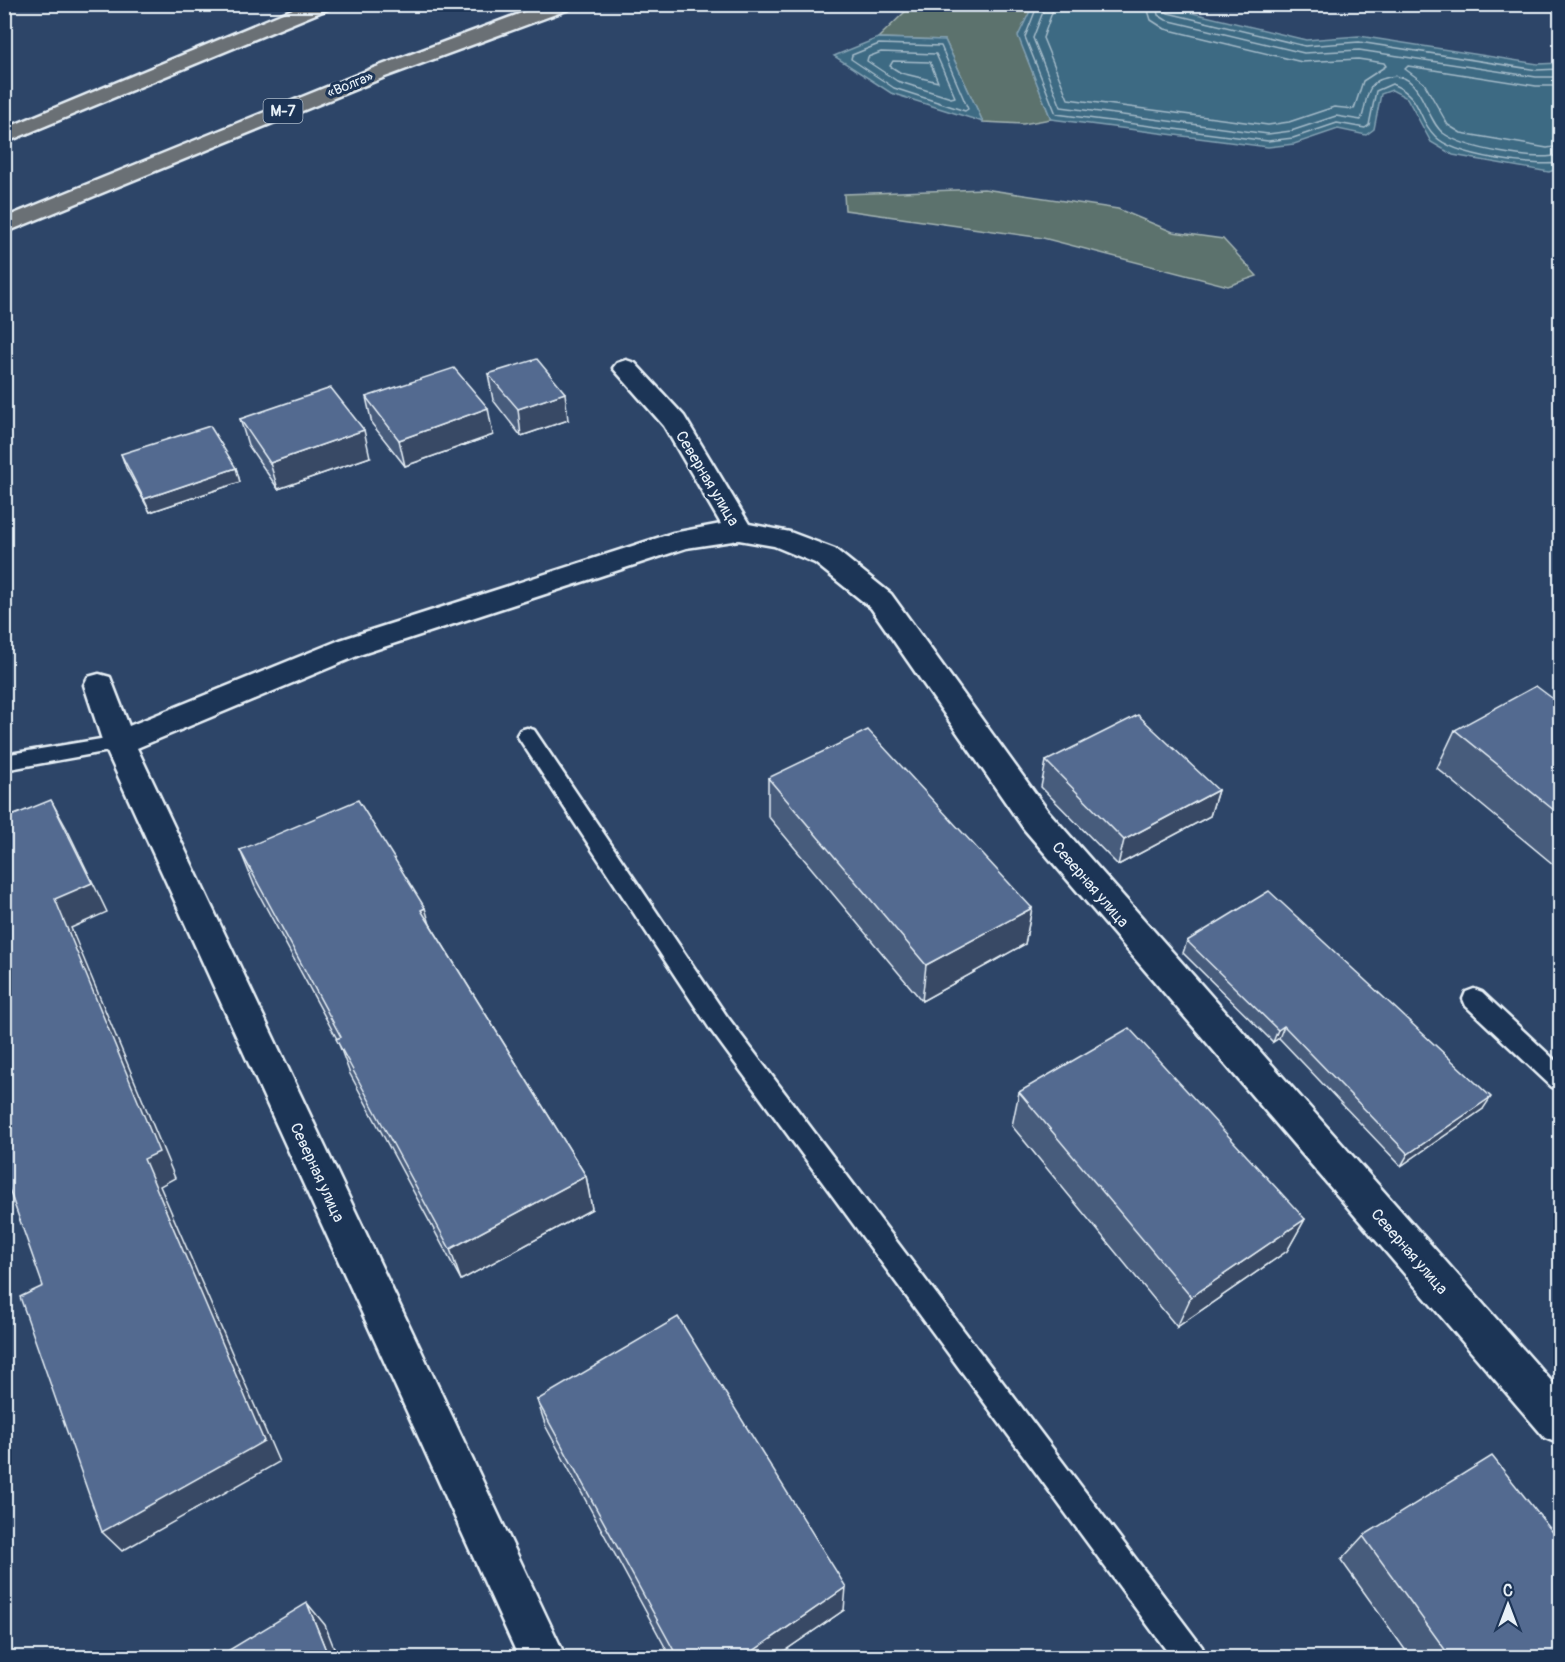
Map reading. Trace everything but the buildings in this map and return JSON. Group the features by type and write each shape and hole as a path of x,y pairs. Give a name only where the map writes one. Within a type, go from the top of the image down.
{"highway":[{"path":"4,136 323,4"},
{"name":"«Волга»","path":"4,226 367,77 565,4"}],"street":[{"name":"Северная улица","path":"626,368 675,422 739,531 780,538 825,556 880,601 1036,820 1560,1424"},
{"path":"119,743 363,643 683,539 739,531"},
{"name":"Северная улица","path":"99,685 119,743 543,1658"}],"lane":[{"path":"527,735 718,1022 1191,1658"},
{"path":"4,764 119,743"},
{"path":"1474,999 1560,1080"}],"green space":[{"path":"912,5 1033,5 1019,37 1051,119 1023,124 983,122 945,40 878,38"},
{"path":"984,189 1118,209 1173,232 1223,239 1257,276 1228,286 1043,238 845,210 844,194"}],"water":[{"path":"1033,5 1159,5 1306,40 1359,36 1538,64 1560,63 1560,168 1549,172 1453,155 1431,142 1407,98 1392,90 1381,94 1374,129 1366,135 1338,129 1294,144 1268,147 1051,119 1018,36"},
{"path":"878,38 945,40 983,122 891,93 834,56"}]}
